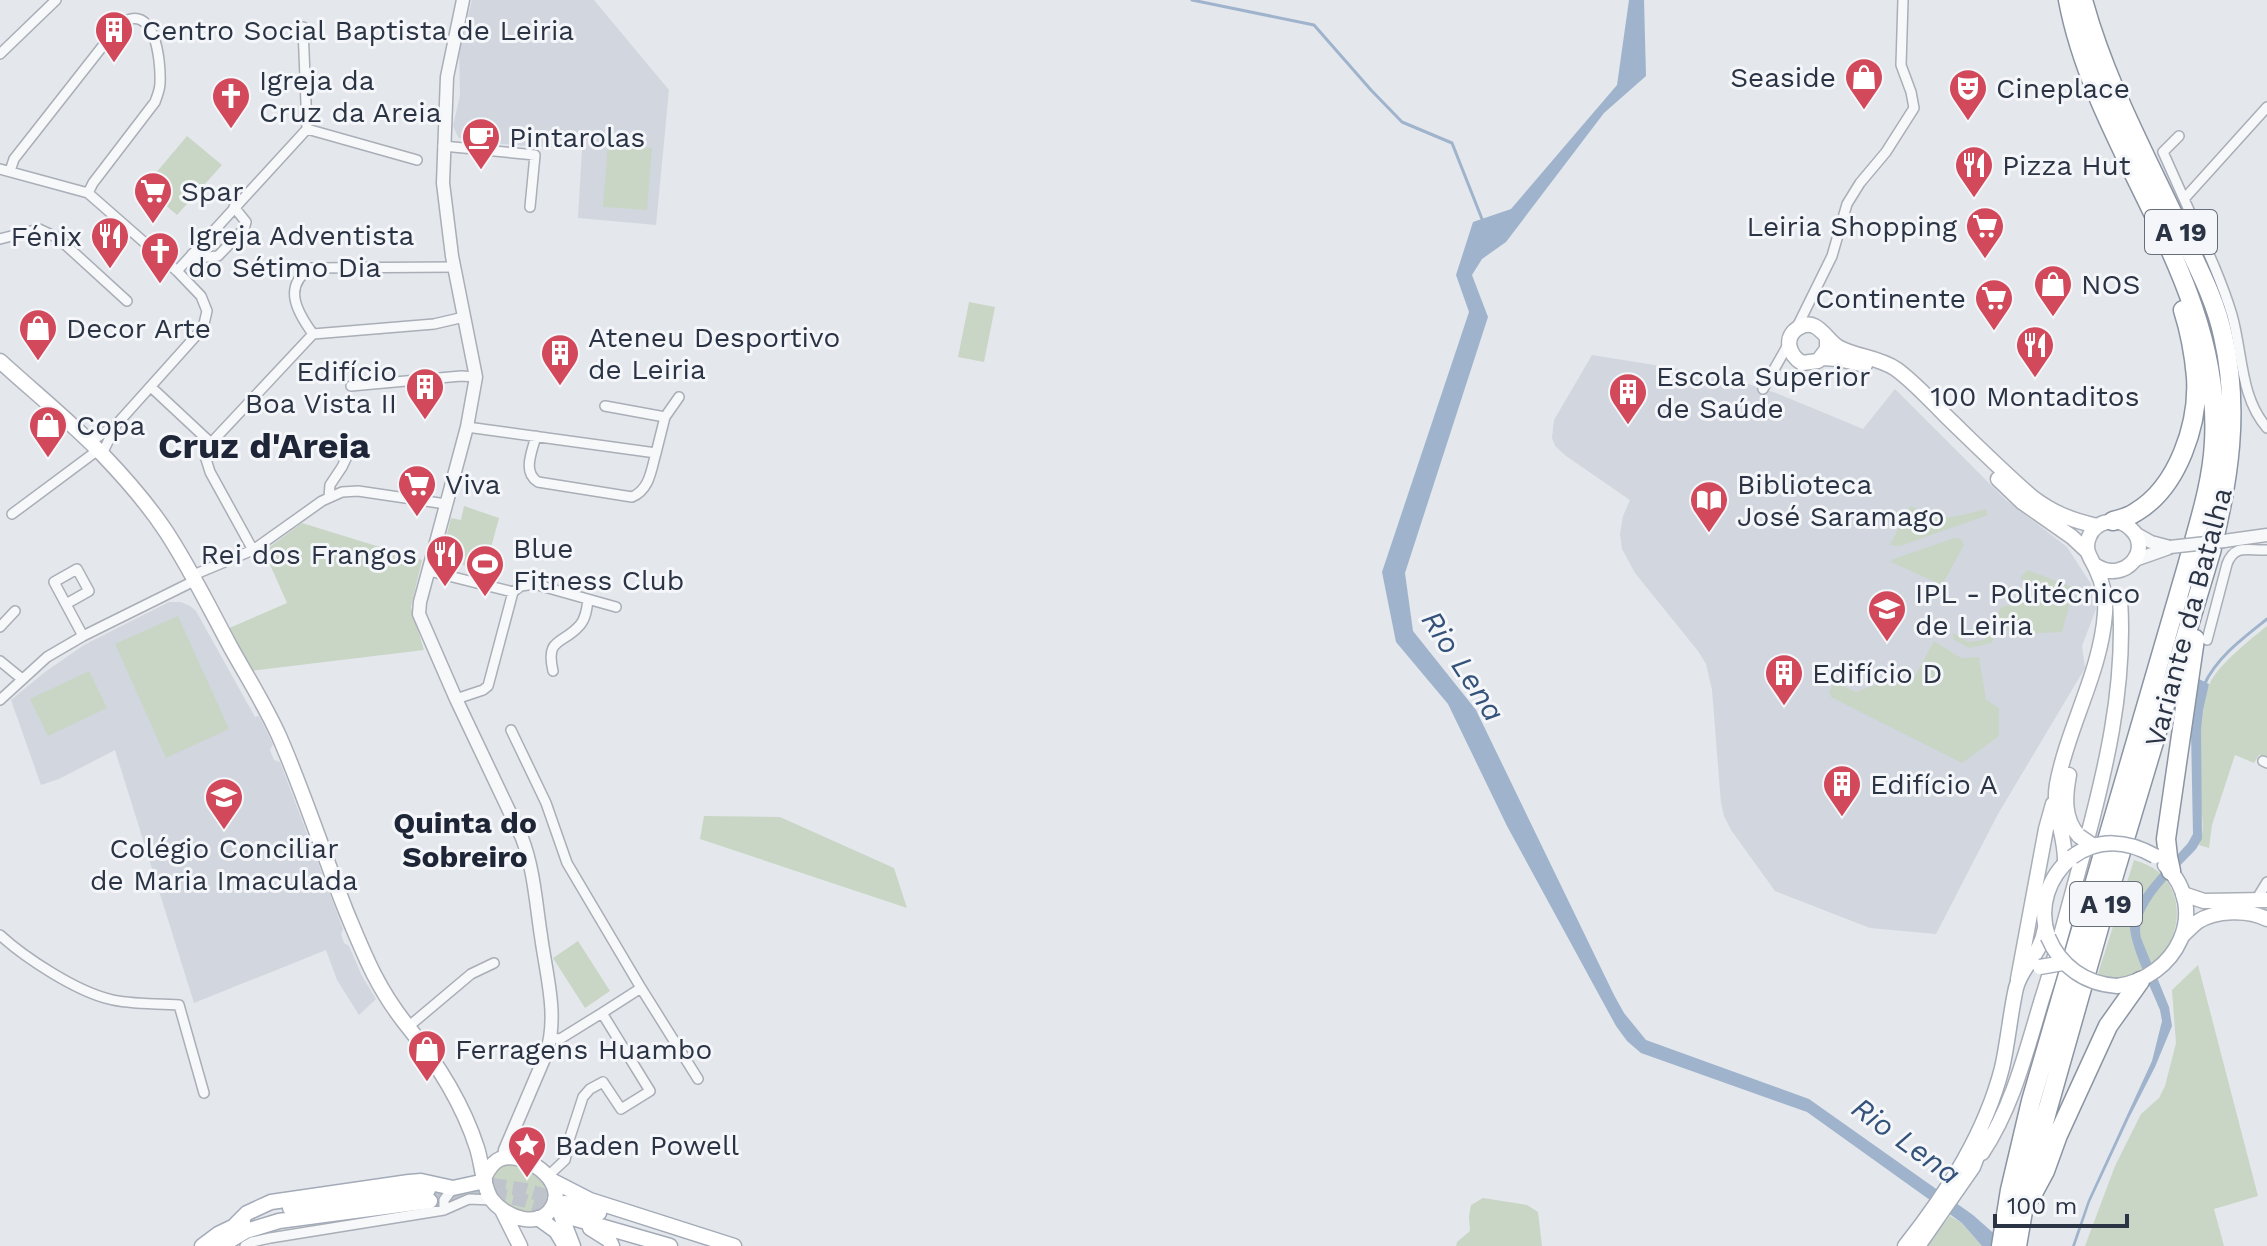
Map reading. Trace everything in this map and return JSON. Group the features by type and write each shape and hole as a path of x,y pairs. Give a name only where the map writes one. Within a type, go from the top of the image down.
{"highway":[{"name":"Variante da Batalha","path":"2001,1246 2010,1190 2031,1101 2162,653 2213,462 2213,395 2203,333 2179,270 2088,69 2068,0"},
{"name":"Variante da Batalha","path":"2017,1246 2028,1182 2112,882 2197,600 2224,500 2231,451 2232,394 2224,337 2205,283 2109,77 2083,0"},
{"path":"2105,524 2142,509 2164,485 2186,443 2196,392 2192,345 2182,307 2133,186 2120,143"},
{"path":"2171,871 2166,839 2196,630 2197,600"},
{"path":"2024,1210 2045,1171 2058,1135 2108,1026 2140,981"}],"main road":[{"path":"2093,0 2109,77"},
{"path":"1822,358 1827,349 1824,333 1815,326 1802,326 1793,336 1791,353 1797,360 1807,364 1822,358 1838,359 1870,367 1889,376 2022,502 2087,551 2096,566 2104,594 2103,633 2046,829 1997,1084 1956,1184"},
{"path":"1827,339 1844,349 1894,368 2032,497 2060,516 2129,527 2135,533 2138,547 2129,565 2106,657 2068,779 2066,809 2070,824 2079,836 2092,845"},
{"path":"0,361 97,449 162,526 193,578 280,739 375,979 445,1077 477,1149 485,1179 520,1246"},
{"path":"2087,551 2088,537 2105,524"},
{"path":"2096,566 2109,572 2129,565"},
{"path":"1918,1246 1924,1230 1995,1133 2013,1092 2054,962 2114,728 2122,631 2120,599"},
{"path":"2055,800 2068,860"},
{"path":"2182,936 2185,913 2183,894 2171,871 2155,856 2129,845 2092,845 2068,860 2054,876 2047,892 2046,932 2063,963 2088,979 2117,986 2140,981 2168,960 2182,936 2197,922 2214,916 2248,913 2267,919"},
{"path":"2183,894 2204,901 2261,900"},
{"path":"2017,985 2040,948 2046,932"},
{"path":"1973,1167 2003,1088 2028,982 2040,967 2063,963"},
{"path":"477,1149 500,1159 523,1160 590,1200 734,1246"},
{"path":"235,1225 247,1213 283,1200 421,1181 453,1188 485,1179 500,1159"},
{"path":"550,1178 563,1206 573,1246"},
{"path":"202,1246 235,1225 279,1210 429,1196 279,1221 246,1231 221,1246"},
{"path":"497,1205 516,1217 536,1219 556,1231 565,1246"},
{"path":"563,1206 612,1246"},
{"path":"563,1206 670,1246"},
{"path":"520,1246 536,1219 563,1206 710,1246"},
{"path":"1905,1246 1924,1230"}],"street":[{"path":"0,54 56,0"},
{"path":"463,0 447,77 444,201 476,377 467,427 419,614 527,849 549,996 551,1038 500,1159"},
{"path":"1763,389 1832,256 1847,204 1914,108 1901,65 1903,0"},
{"path":"12,514 97,449 203,328 207,317 204,301 177,271 88,193 5,170 120,24 135,14 144,17 151,27 157,51 159,90 155,102 88,193"},
{"path":"177,271 307,129 303,27"},
{"path":"2184,199 2267,107"},
{"path":"307,129 417,160"},
{"path":"2179,136 2163,152 2223,287 2240,346 2250,402 2267,427"},
{"path":"443,146 535,155 530,207"},
{"path":"192,254 197,258 218,256 244,229 246,222 234,207"},
{"path":"0,239 39,229 48,232 127,301"},
{"path":"313,334 299,311 293,293 297,280 311,268 454,267"},
{"path":"1808,307 1815,326"},
{"path":"253,550 206,463 205,456 211,443 313,334 434,324 464,317"},
{"path":"1776,365 1797,360"},
{"path":"351,386 476,377"},
{"path":"151,387 211,443"},
{"path":"536,436 528,470 533,480 632,497 646,485 665,417 679,397"},
{"path":"605,406 665,417"},
{"path":"97,449 96,438 116,425"},
{"path":"467,427 656,453"},
{"path":"329,497 330,485 351,448"},
{"path":"0,700 47,657 193,578 253,550 329,497 358,491 446,504"},
{"path":"2135,533 2152,547"},
{"path":"2129,565 2152,547 2265,536"},
{"path":"2207,640 2232,554 2239,550 2267,550"},
{"path":"429,571 513,592"},
{"path":"456,699 488,686 513,592 521,586 534,584 616,607"},
{"path":"553,671 549,656 551,650 583,622 588,600"},
{"path":"66,604 83,636"},
{"path":"0,627 15,611"},
{"path":"0,661 22,679"},
{"path":"511,730 546,803 572,873 698,1079"},
{"path":"2261,900 2267,883"},
{"path":"0,935 33,961 98,996 116,1001 179,1005 204,1093"},
{"path":"408,1027 471,974 494,963"},
{"path":"551,1038 560,1039 641,988"},
{"path":"550,1178 565,1160 579,1106 590,1089 603,1082 621,1109 650,1091 602,1013"},
{"path":"513,1131 523,1160"},
{"path":"444,1210 444,1200 453,1188"},
{"path":"245,1246 270,1238 444,1210 469,1199 497,1205"}],"shaded area":[{"path":"472,0 594,0 669,90 656,225 578,218 582,150 463,141 458,137 453,126 460,95 459,49"},
{"name":"IPL - Politécnico de Leiria","path":"1592,355 1739,381 1863,429 1895,389 2006,500 2067,547 2091,584 2096,609 2082,646 2085,668 1998,814 1936,934 1870,928 1775,891 1731,830 1721,803 1712,690 1706,664 1635,573 1622,549 1620,534 1630,500 1566,456 1555,446 1552,438 1554,420"},
{"name":"Colégio Conciliar de Maria Imaculada","path":"169,602 181,602 196,611 273,744 270,750 274,760 280,762 343,929 344,943 349,946 376,999 359,1015 337,980 326,950 194,1003 115,750 41,785 11,700 84,645"}],"green space":[{"path":"187,136 222,165 177,215 144,187"},
{"path":"608,144 652,148 647,210 603,207"},
{"path":"969,302 995,307 984,362 958,357"},
{"path":"464,506 499,518 483,577 478,575 476,568 455,563 452,568 440,561 451,518 461,520"},
{"path":"1910,506 1940,516 1986,509 1988,515 1900,546 1890,545"},
{"path":"302,523 422,560 411,607 424,650 250,671 227,629 287,603 264,551"},
{"path":"1960,538 1964,545 1942,585 1891,562 1893,559"},
{"path":"2027,570 2078,589 2071,599 2062,632 2011,634 2003,624 1991,643 1969,648 1953,639 1953,633 1968,642 1984,640 2001,607 2032,600 2038,587 2020,578"},
{"path":"178,616 229,729 166,758 115,644"},
{"path":"2267,626 2267,758 2259,755 2254,763 2235,755 2212,825 2209,848 2199,845 2203,827 2200,738 2206,694 2220,668"},
{"path":"1934,641 1961,658 1979,657 1986,700 1999,708 1999,736 1962,763 1831,697 1829,692 1834,682 1856,692 1915,676"},
{"path":"89,671 107,708 48,736 30,699"},
{"path":"704,816 780,817 894,868 907,908 700,839"},
{"path":"2134,860 2159,872 2172,889 2176,921 2172,937 2153,964 2139,973 2123,978 2097,977"},
{"path":"578,941 610,991 585,1008 553,958"},
{"path":"2198,965 2258,1196 2214,1209 2224,1246 2085,1246 2115,1166 2141,1114 2159,1098 2165,1086 2176,1043 2172,990"},
{"path":"515,1163 539,1178 548,1191 544,1205 535,1213 522,1213 506,1206 493,1187 493,1179 502,1165"},
{"path":"1483,1198 1527,1205 1538,1212 1542,1246 1456,1246 1470,1231 1471,1205"},
{"path":"1950,1216 1962,1223 1982,1246 1926,1246"}],"water":[{"path":"1629,0 1644,0 1646,76 1604,113 1506,242 1482,259 1472,275 1488,317 1405,573 1413,631 1476,710 1614,995 1646,1040 1809,1099 1973,1215 2008,1246 1982,1246 1962,1223 1807,1112 1641,1053 1627,1041 1507,826 1448,704 1396,642 1382,572 1469,312 1456,275 1473,222 1511,209 1617,85"},
{"path":"2199,679 2209,684 2201,729 2202,839 2158,890 2143,914 2140,926 2141,938 2169,1007 2172,1026 2090,1202 2075,1246 2072,1246 2088,1200 2152,1061 2162,1021 2137,956 2130,926 2144,893 2193,834 2191,732"}],"waterway":[{"path":"1192,0 1314,25 1402,122 1452,143 1482,219"},
{"path":"2204,685 2223,657 2267,619"}],"tunnel":[{"path":"492,1185 526,1190 565,1202"},
{"path":"430,1201 465,1195 497,1195 562,1214"}],"place":[{"name":"Centro Social Baptista de Leiria","path":"114,64"},
{"name":"Seaside","path":"1864,111"},
{"name":"Cineplace","path":"1968,122"},
{"name":"Igreja da Cruz da Areia","path":"231,130"},
{"name":"Pintarolas","path":"481,171"},
{"name":"Pizza Hut","path":"1974,199"},
{"name":"Spar","path":"153,225"},
{"name":"Leiria Shopping","path":"1985,260"},
{"name":"Fénix","path":"110,270"},
{"name":"Igreja Adventista do Sétimo Dia","path":"160,285"},
{"name":"NOS","path":"2053,318"},
{"name":"Continente","path":"1994,332"},
{"name":"Decor Arte","path":"38,362"},
{"name":"100 Montaditos","path":"2035,379"},
{"name":"Ateneu Desportivo de Leiria","path":"560,387"},
{"name":"Edifício Boa Vista II","path":"425,421"},
{"name":"Escola Superior de Saúde","path":"1628,426"},
{"name":"Copa","path":"48,459"},
{"name":"Viva","path":"417,518"},
{"name":"Biblioteca José Saramago","path":"1709,534"},
{"name":"Rei dos Frangos","path":"445,588"},
{"name":"Blue Fitness Club","path":"485,598"},
{"name":"IPL - Politécnico de Leiria","path":"1887,643"},
{"name":"Edifício D","path":"1784,707"},
{"name":"Edifício A","path":"1842,818"},
{"name":"Colégio Conciliar de Maria Imaculada","path":"224,831"},
{"name":"Ferragens Huambo","path":"427,1083"},
{"name":"Baden Powell","path":"527,1179"}],"district":[{"name":"Cruz d'Areia","path":"264,445"},
{"name":"Quinta do Sobreiro","path":"465,840"}],"water label":[{"name":"Rio Lena","path":"1463,666"},
{"name":"Rio Lena","path":"1906,1141"}]}
